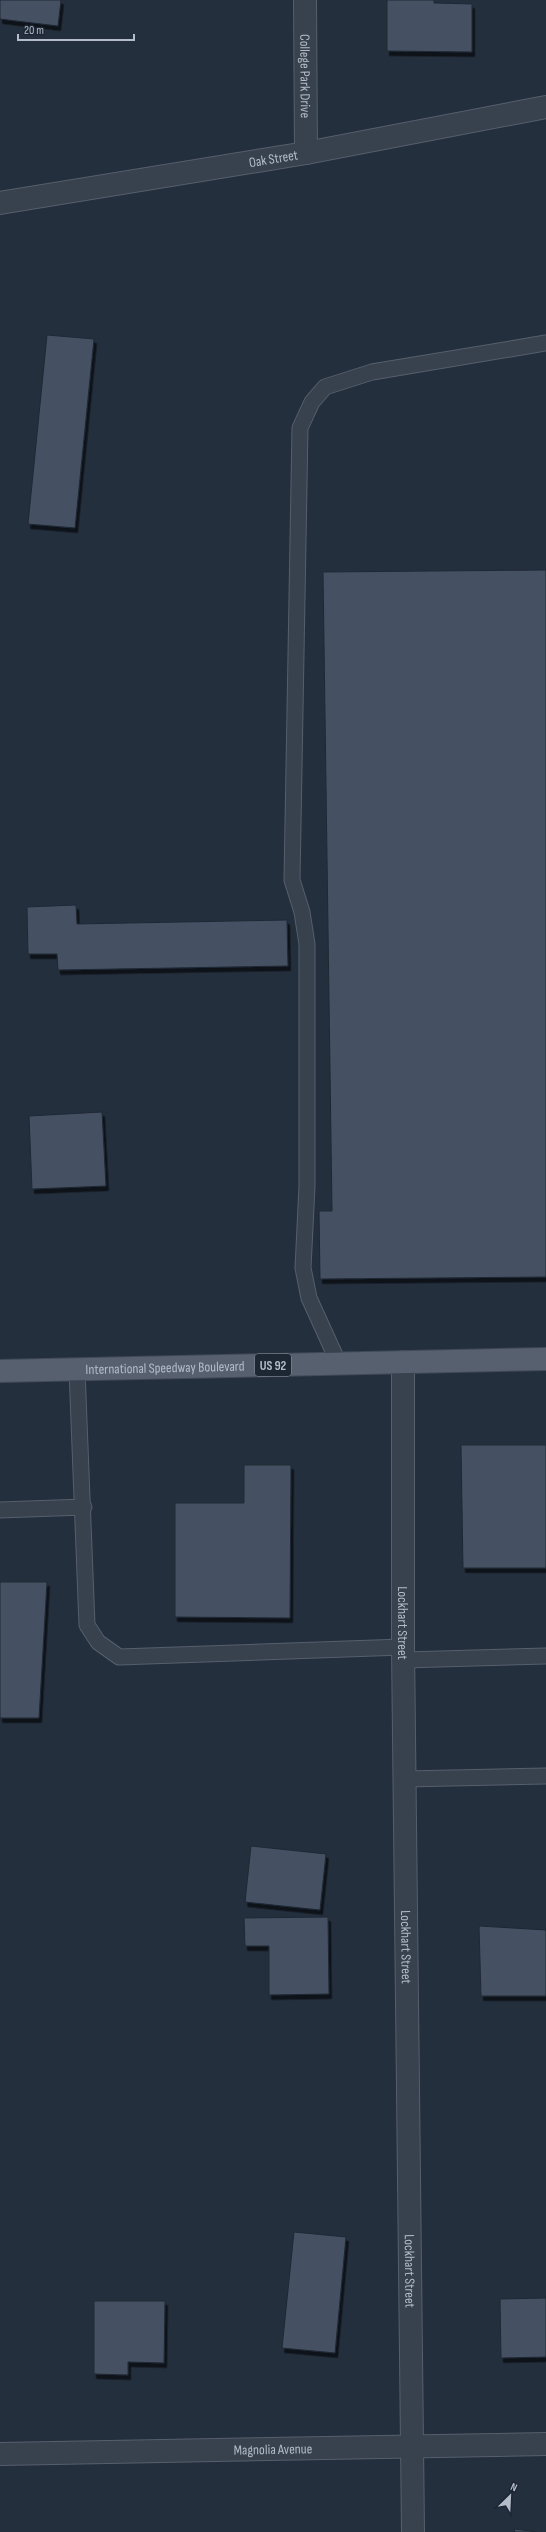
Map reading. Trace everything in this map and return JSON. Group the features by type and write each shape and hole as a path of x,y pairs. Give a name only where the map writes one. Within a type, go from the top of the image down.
{"main road":[{"name":"International Speedway Boulevard","path":"0,1371 546,1359"}],"street":[{"name":"College Park Drive","path":"305,0 306,153"},
{"name":"Oak Street","path":"0,203 306,153 546,107"},
{"name":"Lockhart Street","path":"403,1362 405,1779 413,2532"},
{"name":"Magnolia Avenue","path":"0,2454 546,2444"}],"lane":[{"path":"339,1364 309,1298 303,1268 305,1230 307,944 302,912 292,880 300,428 312,402 325,387 372,372 546,343"},
{"path":"77,1370 84,1508 87,1625 98,1642 120,1657 404,1654 546,1656"},
{"path":"0,1510 84,1508"},
{"path":"405,1779 546,1776"}],"building":[{"path":"0,0 61,0 58,26 0,19"},
{"path":"387,0 434,0 434,3 472,4 472,52 387,51"},
{"path":"47,335 94,339 75,528 28,524"},
{"path":"546,570 546,1277 320,1279 319,1211 332,1211 323,572"},
{"path":"76,905 77,924 287,920 288,966 58,970 57,954 28,954 27,907"},
{"path":"102,1112 106,1186 32,1189 29,1116"},
{"path":"461,1445 546,1445 546,1568 463,1568"},
{"path":"244,1465 291,1465 290,1618 175,1617 175,1503 244,1503"},
{"path":"0,1582 47,1582 39,1718 0,1718"},
{"path":"251,1846 326,1854 320,1910 245,1902"},
{"path":"328,1917 329,1994 269,1995 269,1946 245,1946 244,1918"},
{"path":"479,1926 546,1930 546,1996 481,1996"},
{"path":"294,2232 346,2237 335,2353 282,2348"},
{"path":"546,2298 546,2357 501,2358 500,2299"},
{"path":"94,2301 165,2301 164,2363 128,2362 128,2375 94,2374"},
{"path":"515,2529 537,2532 514,2532"}]}
